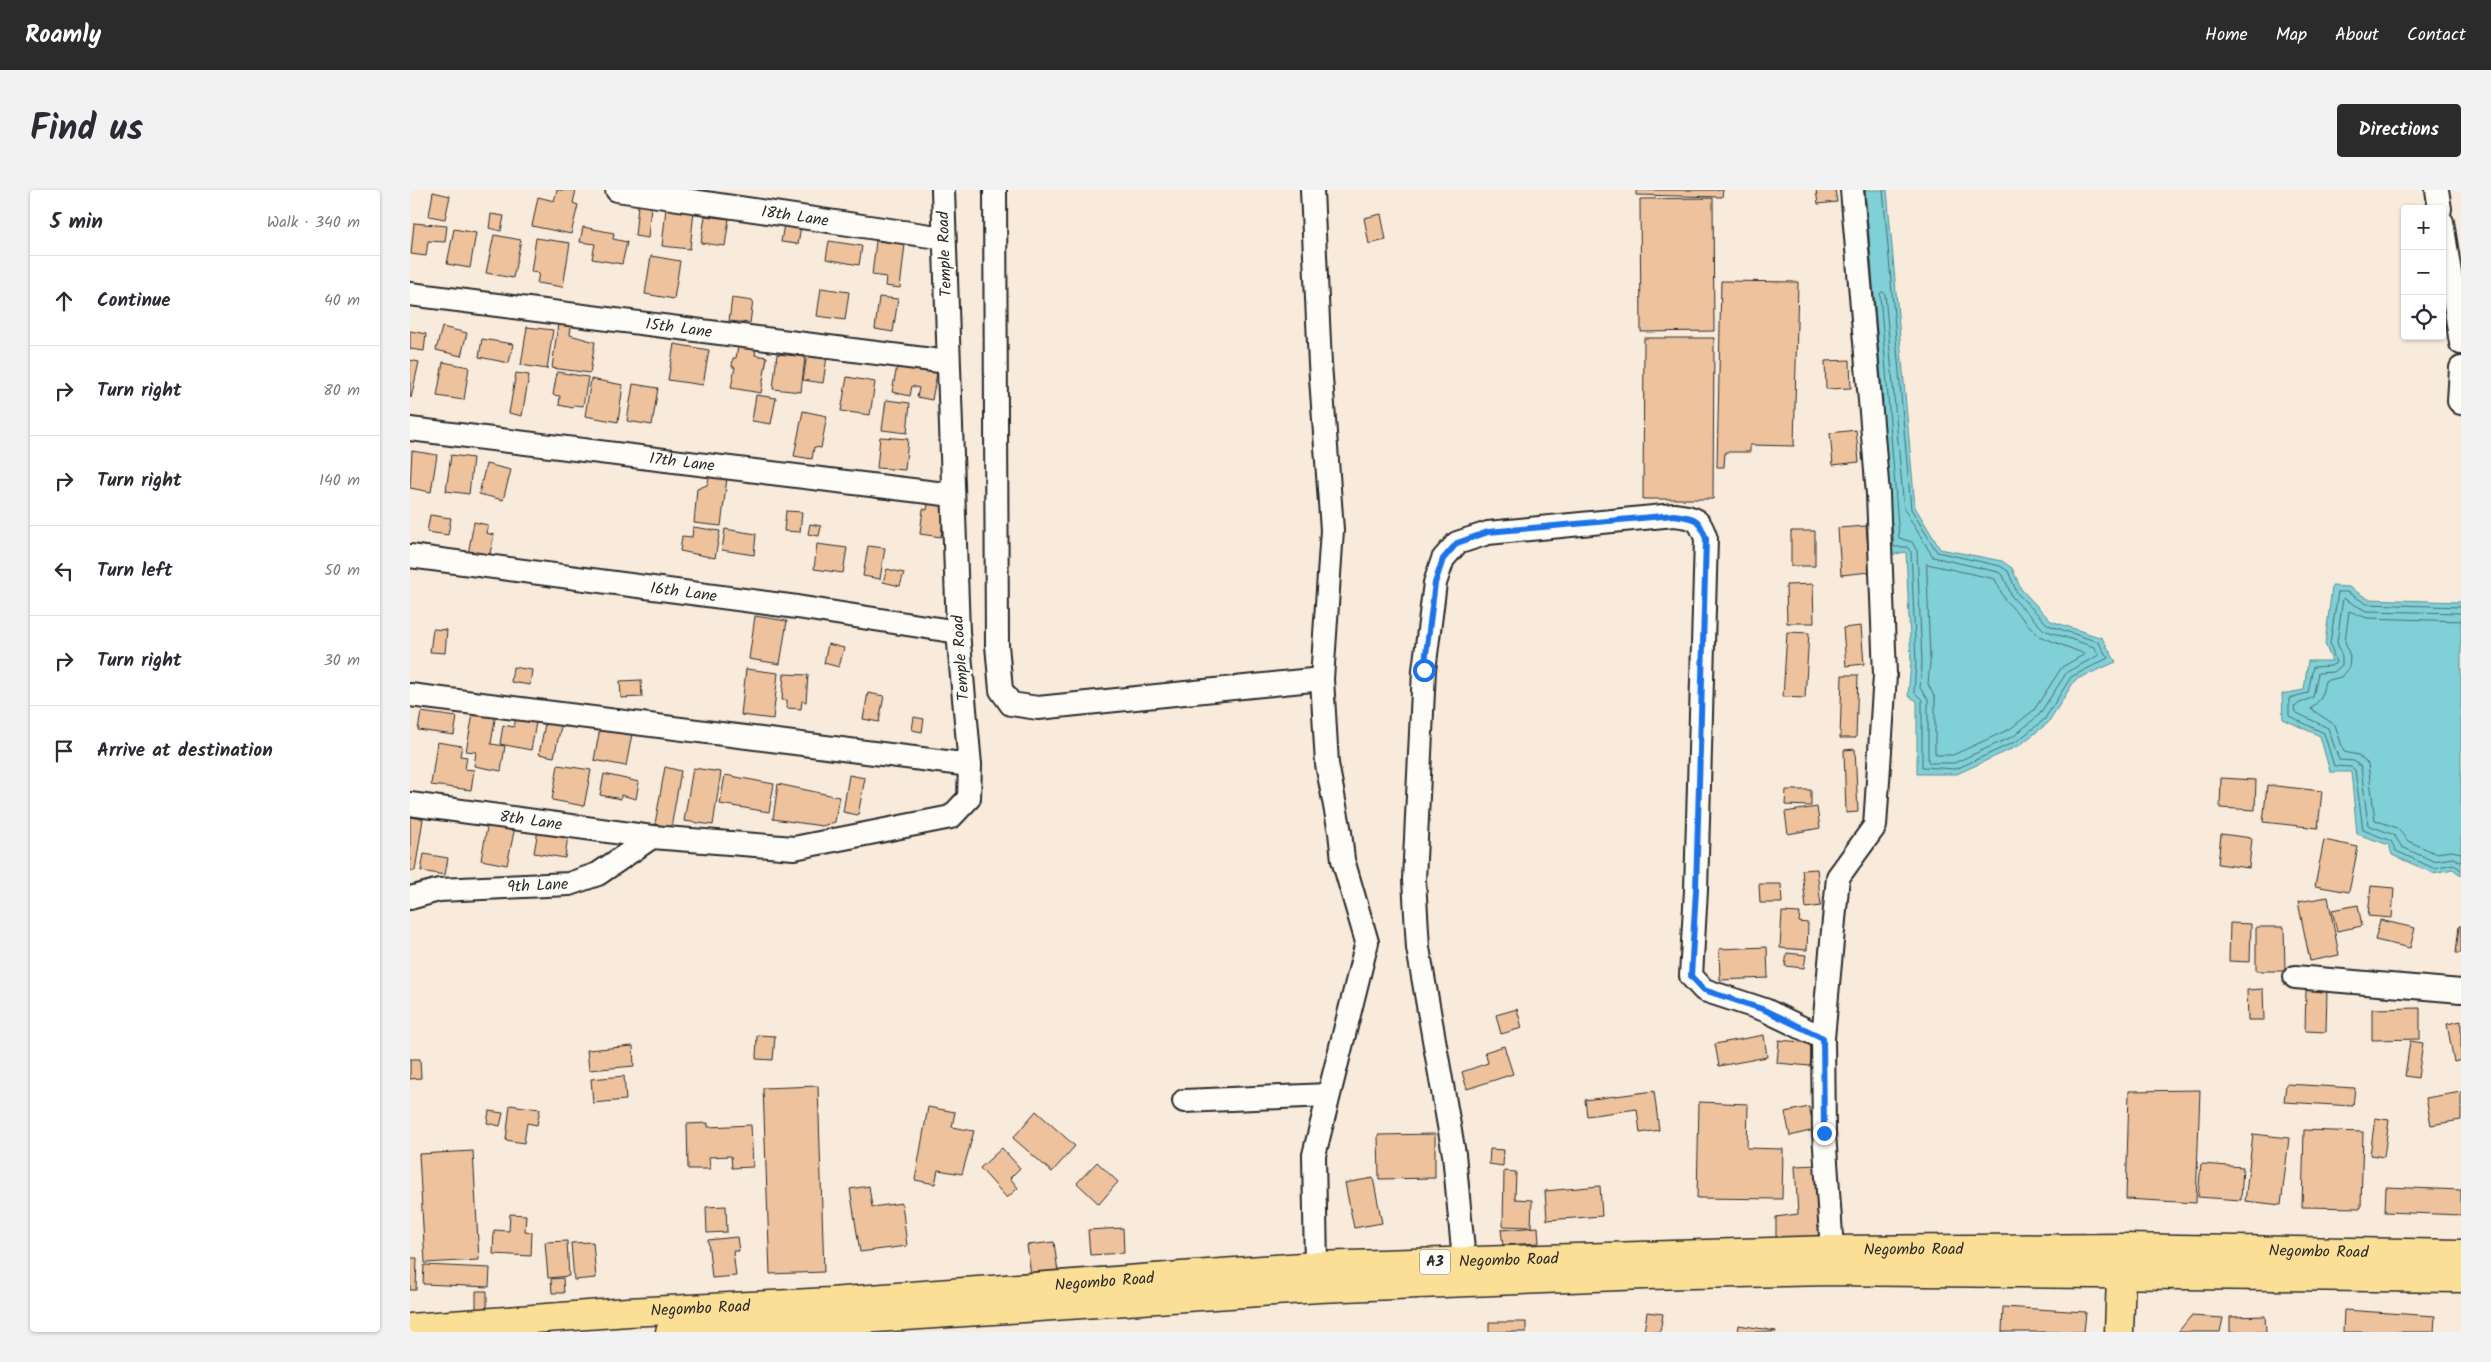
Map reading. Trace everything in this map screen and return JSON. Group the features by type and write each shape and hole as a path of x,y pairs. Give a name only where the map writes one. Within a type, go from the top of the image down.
{"main road":[{"name":"Negombo Road","path":"670,1332 1319,1288 2122,1248 2461,1254"},
{"path":"2119,1332 2122,1248"},
{"name":"Negombo Road","path":"410,1328 628,1312 830,1302 1316,1266 1464,1261 1831,1261 2122,1275 2461,1278"}],"street":[{"name":"18th Lane","path":"617,190 944,238"},
{"name":"Temple Road","path":"652,837 794,848 951,817 969,798 970,765 958,632 943,190"},
{"path":"995,190 997,636 1002,690 1011,704 1038,708 1322,679"},
{"path":"1312,190 1320,364 1332,530 1322,679 1327,764 1340,832 1343,860 1367,942 1314,1155 1316,1266"},
{"path":"1831,1261 1824,1133 1823,1038 1838,876 1875,826 1885,675 1878,494 1852,190"},
{"path":"2437,190 2439,205"},
{"path":"2446,247 2461,343"},
{"name":"15th Lane","path":"410,294 948,362"},
{"path":"2461,368 2459,401 2461,403"},
{"name":"17th Lane","path":"410,429 953,495"},
{"path":"1464,1261 1454,1154 1418,948 1414,880 1424,670 1435,583 1443,559 1457,543 1488,532 1674,515 1692,518 1701,523 1706,539 1696,890 1691,976 1704,990 1765,1010 1823,1038"},
{"name":"16th Lane","path":"410,556 797,607 958,632"},
{"path":"410,696 970,765"},
{"name":"8th Lane","path":"410,804 652,837"},
{"name":"9th Lane","path":"410,898 439,890 569,884 598,874 652,837"},
{"path":"2295,977 2461,991"},
{"path":"1184,1101 1328,1095"}],"water":[{"path":"1860,190 1887,190 1915,507 1940,549 2002,561 2012,568 2021,589 2051,621 2102,638 2116,662 2075,680 2048,723 2020,745 1957,774 1917,774 1917,701 1908,696 1911,662 1906,552 1889,555"},
{"path":"2332,586 2349,587 2368,599 2461,602 2461,876 2453,869 2433,873 2392,855 2389,845 2357,834 2351,772 2330,772 2320,736 2283,719 2282,694 2304,690 2308,661 2332,661 2325,644"}],"building":[{"path":"557,190 576,190 573,203 578,205 571,234 532,226 538,197 554,201"},
{"path":"1636,190 1723,190 1722,197 1636,195"},
{"path":"1816,190 1835,190 1837,202 1818,204"},
{"path":"433,192 450,196 445,219 429,216"},
{"path":"1713,198 1714,331 1641,332 1640,199"},
{"path":"638,205 651,206 648,238 635,236"},
{"path":"666,208 694,211 690,249 662,246"},
{"path":"491,214 504,216 501,231 489,228"},
{"path":"1381,214 1386,240 1369,244 1364,218"},
{"path":"705,216 729,219 725,246 701,243"},
{"path":"414,223 447,226 445,242 428,241 426,256 411,254"},
{"path":"784,224 801,226 798,244 781,242"},
{"path":"583,227 614,233 613,239 627,242 622,264 592,259 595,244 580,242"},
{"path":"454,229 476,233 470,268 447,264"},
{"path":"494,235 521,240 513,278 486,273"},
{"path":"536,238 570,243 563,287 537,283 539,273 531,272"},
{"path":"829,241 862,246 859,265 826,259"},
{"path":"876,241 905,244 900,288 885,286 886,277 872,275"},
{"path":"651,256 680,261 674,299 645,294"},
{"path":"1721,281 1798,282 1794,446 1750,445 1750,452 1725,452 1724,467 1717,467"},
{"path":"821,288 849,292 845,320 817,316"},
{"path":"879,297 898,299 893,332 875,329"},
{"path":"732,298 753,301 750,323 729,321"},
{"path":"558,324 571,326 570,335 595,342 590,373 552,368"},
{"path":"442,327 467,333 461,356 436,350"},
{"path":"527,327 553,330 547,369 521,365"},
{"path":"410,331 426,334 424,351 410,349"},
{"path":"1644,338 1714,338 1713,499 1643,499"},
{"path":"482,339 513,344 509,363 479,357"},
{"path":"674,344 709,350 703,385 668,380"},
{"path":"738,346 756,349 755,355 767,357 761,393 731,388 735,367 732,367 733,358 736,358"},
{"path":"828,350 823,383 803,380 807,354"},
{"path":"777,354 805,357 801,392 773,389"},
{"path":"410,360 419,362 411,398 410,397"},
{"path":"1850,360 1851,388 1826,389 1825,361"},
{"path":"443,362 469,367 464,400 437,396"},
{"path":"897,366 937,373 932,400 917,397 919,388 912,386 910,396 892,392"},
{"path":"557,372 588,377 583,406 574,405 573,408 559,405 560,396 553,395"},
{"path":"516,373 529,375 522,416 509,413"},
{"path":"847,377 875,382 870,415 841,411"},
{"path":"591,379 623,385 618,422 585,416"},
{"path":"633,384 658,388 652,425 627,421"},
{"path":"756,395 776,398 771,424 752,421"},
{"path":"886,400 910,403 907,433 882,430"},
{"path":"803,411 827,416 821,448 814,447 812,459 794,456"},
{"path":"1856,430 1859,462 1833,465 1830,433"},
{"path":"880,437 908,439 905,470 877,468"},
{"path":"412,451 437,455 431,492 410,488"},
{"path":"451,455 473,458 469,494 446,491"},
{"path":"486,464 511,470 503,500 479,494"},
{"path":"710,475 727,478 721,526 694,523 697,489 707,485"},
{"path":"929,498 945,500 941,537 920,534 923,509 927,510"},
{"path":"786,511 802,512 800,532 784,531"},
{"path":"430,515 451,518 448,535 427,532"},
{"path":"474,522 488,525 486,533 494,535 489,558 468,554"},
{"path":"810,524 821,526 819,536 808,534"},
{"path":"1866,526 1870,572 1841,575 1838,528"},
{"path":"693,527 720,531 715,558 680,551 682,536 692,537"},
{"path":"725,529 756,534 754,555 722,550"},
{"path":"1791,531 1815,531 1815,566 1791,566"},
{"path":"817,544 847,548 843,573 814,569"},
{"path":"868,546 885,548 880,579 863,576"},
{"path":"887,569 904,573 900,586 883,582"},
{"path":"1813,584 1814,623 1787,623 1786,585"},
{"path":"755,616 787,621 780,664 749,659"},
{"path":"1861,626 1864,664 1846,666 1843,628"},
{"path":"433,629 447,630 445,653 430,652"},
{"path":"1787,632 1809,633 1805,698 1783,697"},
{"path":"828,644 844,648 839,667 824,663"},
{"path":"513,667 532,670 530,685 511,682"},
{"path":"746,669 778,673 773,719 741,715"},
{"path":"784,674 808,675 806,702 802,701 801,709 787,708 787,700 782,700"},
{"path":"1842,675 1858,675 1856,738 1840,738"},
{"path":"641,680 642,697 621,698 620,681"},
{"path":"868,693 884,696 879,722 863,719"},
{"path":"474,709 496,713 491,744 505,746 501,771 474,766 476,752 466,751"},
{"path":"421,712 457,717 454,735 418,730"},
{"path":"517,713 537,717 531,750 500,744 503,725 514,727"},
{"path":"914,717 924,719 922,732 912,730"},
{"path":"546,719 562,722 554,757 539,754"},
{"path":"600,728 632,734 626,766 594,760"},
{"path":"437,742 462,746 460,756 467,757 465,769 474,770 471,790 431,785"},
{"path":"1855,749 1858,812 1846,813 1844,750"},
{"path":"558,765 591,770 584,806 552,800"},
{"path":"665,767 681,771 671,828 655,824"},
{"path":"693,768 721,772 713,825 684,821"},
{"path":"604,774 639,782 636,799 621,795 621,799 600,795"},
{"path":"725,775 774,784 769,812 720,804"},
{"path":"849,775 865,778 858,815 843,812"},
{"path":"2221,778 2256,780 2255,810 2220,808"},
{"path":"778,784 839,797 835,822 822,826 773,819"},
{"path":"2267,785 2322,791 2318,828 2263,822"},
{"path":"1786,790 1811,790 1811,806 1785,805"},
{"path":"1817,807 1820,828 1788,834 1785,812"},
{"path":"410,817 423,819 415,871 410,870"},
{"path":"488,822 515,827 507,865 481,860"},
{"path":"538,830 568,835 565,858 534,853"},
{"path":"2221,834 2252,838 2249,868 2218,864"},
{"path":"2324,840 2358,847 2349,892 2315,886"},
{"path":"424,854 448,858 445,875 421,871"},
{"path":"1817,869 1821,906 1806,908 1802,870"},
{"path":"1759,884 1781,884 1782,903 1760,903"},
{"path":"2371,886 2394,888 2392,918 2368,916"},
{"path":"2328,897 2339,955 2310,961 2298,902"},
{"path":"2358,905 2362,926 2337,931 2332,910"},
{"path":"1782,912 1800,913 1799,922 1808,923 1807,950 1780,948"},
{"path":"2380,920 2415,928 2410,948 2375,940"},
{"path":"2230,923 2251,924 2250,962 2229,961"},
{"path":"2459,926 2461,926 2461,953 2456,953"},
{"path":"2256,927 2284,927 2285,971 2256,971"},
{"path":"1767,947 1768,978 1720,980 1719,949"},
{"path":"1787,953 1806,955 1804,968 1785,966"},
{"path":"2306,988 2327,989 2326,1032 2305,1031"},
{"path":"2263,989 2264,1020 2248,1020 2247,990"},
{"path":"2420,1008 2420,1039 2372,1040 2372,1009"},
{"path":"1517,1009 1522,1028 1501,1034 1496,1015"},
{"path":"2461,1021 2461,1060 2454,1062 2447,1024"},
{"path":"757,1035 775,1036 773,1060 756,1059"},
{"path":"1764,1035 1767,1057 1719,1066 1715,1044"},
{"path":"1779,1040 1813,1043 1810,1066 1777,1063"},
{"path":"2410,1041 2423,1043 2418,1078 2405,1076"},
{"path":"633,1046 634,1066 589,1070 587,1050"},
{"path":"1504,1046 1513,1074 1467,1089 1462,1072 1488,1063 1485,1052"},
{"path":"410,1059 420,1059 421,1078 410,1079"},
{"path":"624,1076 626,1100 593,1103 591,1079"},
{"path":"2286,1084 2355,1088 2353,1106 2284,1102"},
{"path":"818,1086 824,1272 770,1274 763,1088"},
{"path":"2200,1090 2196,1203 2126,1199 2129,1091"},
{"path":"1654,1091 1659,1130 1640,1133 1637,1109 1587,1116 1585,1100"},
{"path":"2461,1092 2461,1120 2431,1125 2426,1098"},
{"path":"1699,1102 1748,1104 1747,1148 1783,1149 1782,1199 1697,1198"},
{"path":"510,1105 540,1109 537,1125 527,1123 524,1143 506,1140"},
{"path":"928,1107 955,1112 952,1127 974,1131 962,1174 938,1170 935,1184 915,1180"},
{"path":"1809,1107 1814,1130 1790,1136 1785,1112"},
{"path":"489,1111 503,1113 500,1126 487,1123"},
{"path":"1036,1111 1075,1146 1052,1172 1013,1138"},
{"path":"2375,1118 2389,1120 2384,1157 2370,1155"},
{"path":"708,1123 708,1127 751,1125 753,1167 732,1168 731,1156 709,1157 710,1169 688,1169 687,1124"},
{"path":"2304,1130 2363,1132 2361,1208 2302,1207"},
{"path":"1435,1134 1435,1178 1379,1179 1378,1135"},
{"path":"2253,1134 2289,1138 2281,1205 2245,1201"},
{"path":"1002,1148 1020,1168 1010,1178 1018,1188 1007,1198 980,1168"},
{"path":"1490,1149 1504,1150 1503,1166 1489,1164"},
{"path":"473,1151 479,1260 425,1263 419,1154"},
{"path":"1097,1162 1118,1182 1099,1204 1077,1183"},
{"path":"2201,1164 2243,1167 2241,1200 2198,1197"},
{"path":"1817,1165 1822,1238 1776,1241 1776,1217 1798,1214 1795,1166"},
{"path":"1504,1171 1516,1172 1515,1199 1532,1200 1531,1227 1503,1226"},
{"path":"1373,1178 1382,1223 1354,1228 1345,1183"},
{"path":"869,1186 872,1207 902,1203 907,1246 860,1252 850,1189"},
{"path":"1600,1186 1602,1216 1547,1220 1545,1191"},
{"path":"2386,1187 2461,1190 2461,1215 2385,1212"},
{"path":"726,1206 727,1232 707,1233 706,1207"},
{"path":"510,1214 526,1215 525,1231 532,1232 531,1256 493,1254 494,1230 509,1231"},
{"path":"1538,1227 1539,1243 1503,1245 1501,1230"},
{"path":"1123,1228 1124,1253 1090,1255 1088,1230"},
{"path":"737,1237 739,1251 733,1251 736,1276 712,1278 708,1240"},
{"path":"567,1241 569,1276 548,1278 545,1242"},
{"path":"593,1242 596,1278 574,1280 571,1243"},
{"path":"1054,1242 1058,1272 1031,1275 1027,1245"},
{"path":"410,1258 417,1258 416,1290 410,1290"},
{"path":"424,1265 490,1268 489,1287 423,1284"},
{"path":"563,1278 564,1293 552,1293 551,1279"},
{"path":"476,1291 487,1291 487,1308 476,1309"},
{"path":"2003,1307 2086,1312 2084,1332 2002,1332"},
{"path":"2344,1310 2435,1316 2434,1332 2343,1332"},
{"path":"1647,1312 1663,1314 1660,1332 1644,1332"},
{"path":"2191,1316 2223,1318 2220,1332 2178,1332"},
{"path":"2265,1316 2266,1332 2230,1332 2230,1317"},
{"path":"1489,1322 1526,1322 1526,1332 1489,1332"},
{"path":"1739,1325 1776,1331 1776,1332 1738,1332"}],"route":[{"path":"1424,670 1435,583 1443,559 1457,543 1488,532 1674,515 1692,518 1701,523 1706,539 1696,890 1691,976 1696,984 1704,990 1765,1010 1823,1038 1824,1133"}]}
